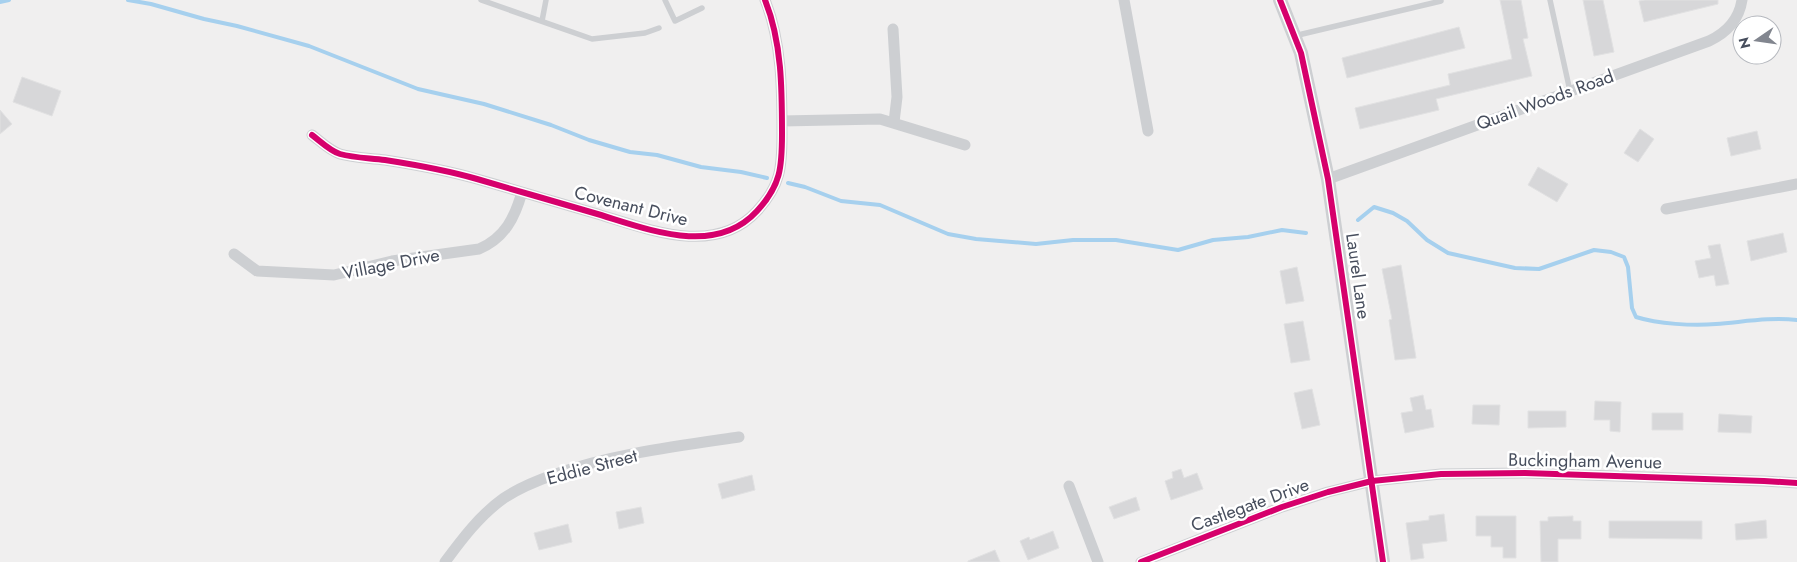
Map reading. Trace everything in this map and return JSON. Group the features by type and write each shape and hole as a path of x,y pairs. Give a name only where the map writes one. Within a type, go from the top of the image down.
{"street":[{"name":"Covenant Drive","path":"312,135 338,154 442,169 672,234 692,237 713,236 732,230 750,218 764,204 776,185 782,164 778,49 772,16 765,0"},
{"path":"1124,0 1148,131"},
{"name":"Laurel Lane","path":"1280,0 1300,52 1328,179 1383,562"},
{"name":"Quail Woods Road","path":"1328,179 1722,35 1738,15 1742,0"},
{"path":"893,29 897,97 894,122"},
{"path":"782,121 880,119 965,145"},
{"path":"1666,209 1797,184"},
{"name":"Village Drive","path":"234,254 257,271 334,275 392,261 479,249 489,245 505,231 517,209 522,192"},
{"name":"Eddie Street","path":"445,562 475,524 490,510 505,498 534,482 580,466 625,456 740,436"},
{"name":"Buckingham Avenue","path":"1372,481 1441,474 1525,474 1754,480 1797,483"},
{"name":"Castlegate Drive","path":"1140,562 1282,507 1328,492 1372,481"},
{"path":"1069,486 1098,562"}],"lane":[{"path":"480,0 592,39 645,34 659,28"},
{"path":"542,21 546,0"},
{"path":"665,0 676,21 702,8"},
{"path":"1550,0 1570,91"},
{"path":"1294,36 1441,1"}],"building":[{"path":"1500,0 1521,0 1528,38 1523,39 1532,76 1436,99 1439,110 1360,129 1355,108 1450,85 1448,74 1512,59"},
{"path":"1583,0 1603,0 1614,52 1594,56"},
{"path":"1718,0 1718,4 1644,22 1639,1"},
{"path":"1459,27 1465,48 1347,78 1342,58"},
{"path":"22,77 61,91 52,116 13,102"},
{"path":"0,110 12,124 0,134"},
{"path":"1640,129 1654,139 1638,162 1624,153"},
{"path":"1757,131 1761,149 1731,156 1727,138"},
{"path":"1538,167 1568,184 1557,202 1528,185"},
{"path":"1783,233 1787,252 1751,261 1747,241"},
{"path":"1720,244 1729,284 1716,286 1714,275 1699,278 1695,261 1711,258 1708,246"},
{"path":"1401,265 1416,358 1395,360 1389,320 1392,319 1382,269"},
{"path":"1297,267 1304,301 1286,304 1280,271"},
{"path":"1303,321 1310,360 1291,363 1284,324"},
{"path":"1312,389 1320,425 1302,429 1294,393"},
{"path":"1423,395 1426,410 1431,409 1434,427 1405,433 1401,413 1413,411 1410,398"},
{"path":"1595,401 1621,402 1620,432 1610,431 1610,420 1594,420"},
{"path":"1473,405 1500,405 1499,425 1472,424"},
{"path":"1528,411 1566,411 1566,427 1528,428"},
{"path":"1652,413 1683,413 1683,430 1652,430"},
{"path":"1719,414 1752,416 1751,433 1718,432"},
{"path":"1181,469 1184,478 1197,473 1203,489 1171,500 1165,481 1173,478 1172,472"},
{"path":"752,475 755,490 722,499 718,484"},
{"path":"1136,497 1140,510 1114,519 1109,507"},
{"path":"641,507 644,523 619,529 616,512"},
{"path":"1444,514 1447,541 1422,544 1424,558 1411,560 1406,523 1429,520 1429,516"},
{"path":"1476,516 1516,516 1516,558 1503,558 1503,547 1491,547 1491,536 1476,536"},
{"path":"1573,516 1573,521 1581,521 1581,539 1558,539 1558,562 1541,562 1540,521 1548,521 1548,517"},
{"path":"1766,520 1767,538 1736,540 1735,524"},
{"path":"1609,521 1702,521 1702,539 1609,538"},
{"path":"568,524 572,542 539,550 534,533"},
{"path":"1053,531 1059,548 1028,560 1020,541 1029,537 1030,540"},
{"path":"995,550 1000,562 968,562 968,561"}],"waterway":[{"path":"0,2 9,0"},
{"path":"128,0 151,4 309,46 418,89 484,104 630,152 657,155 701,167 741,172 767,178"},
{"path":"788,183 805,187 841,201 880,205 948,234 976,239 1036,244 1073,240 1116,240 1178,250 1213,240 1248,237 1282,230 1306,233"},
{"path":"1358,220 1374,207 1393,213 1407,221 1427,240 1448,253 1515,268 1539,269 1594,250 1611,252 1624,257 1628,267 1632,308 1636,317 1665,323 1697,325 1767,319 1797,320"}],"cycle path":[{"path":"312,135 336,153 454,173 635,226 679,235 700,236 721,233 740,225 757,211 771,193 779,175 782,146 780,66 775,32 765,0"},
{"path":"1280,0 1301,53 1328,179 1383,562"},
{"path":"1141,562 1282,507 1328,492 1372,481 1441,474 1525,473 1797,483"}]}
